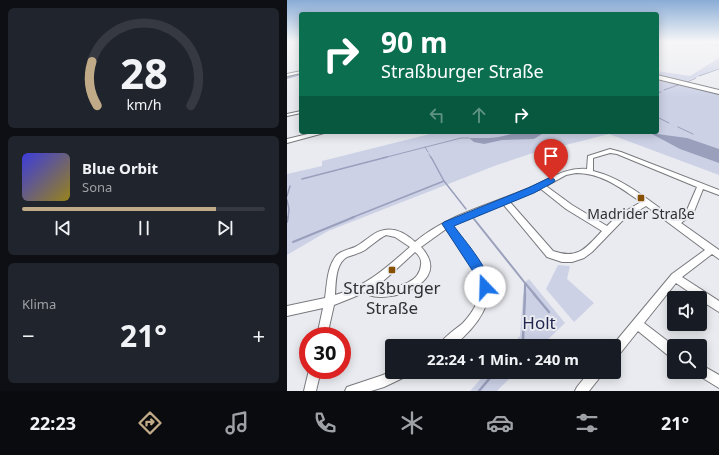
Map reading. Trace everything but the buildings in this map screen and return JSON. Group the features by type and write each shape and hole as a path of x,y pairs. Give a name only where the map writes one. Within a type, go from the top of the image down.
{"main road":[{"path":"287,75 299,72"},
{"path":"659,78 719,92"}],"street":[{"path":"287,115 299,112"},
{"path":"287,141 314,134"},
{"path":"590,172 590,157 614,152 719,193"},
{"path":"287,311 330,302 369,285 392,270 416,246 447,224 542,186 566,173 590,172 607,177 647,202 715,252 675,278 621,343"},
{"path":"542,186 569,207 607,230"},
{"path":"676,223 690,212 701,186"},
{"path":"505,201 550,254 566,260 577,258 586,253 620,218 647,202"},
{"path":"447,224 482,275 485,287 484,299 478,313 453,339"},
{"path":"324,327 330,302 331,281 337,261 342,256 360,249 381,234 389,232 400,235 416,246 422,253 427,266 425,272 412,286 404,289 380,293 372,292 369,285"},
{"path":"675,278 719,307"},
{"path":"637,324 667,348"},
{"path":"707,374 719,382"},
{"path":"310,391 313,379"},
{"path":"351,391 386,379"},
{"path":"581,391 591,379"}],"green space":[{"path":"715,60 719,60 719,68 684,82 659,76 659,71 690,76"},
{"path":"659,79 719,93 719,175 609,134 659,134"},
{"path":"430,134 609,134 530,154 497,165 328,231 287,255 287,174 322,166 322,161"},
{"path":"558,265 570,266 567,279 594,303 574,322 546,289"},
{"name":"Holt","path":"529,279 565,323 548,339 517,339 520,336 524,283"},
{"name":"Holt","path":"481,379 509,379 497,391 470,391"}],"shaded area":[{"path":"510,134 542,134 534,139 502,140 484,144 474,142 469,138 499,137"},
{"path":"652,134 687,138 719,149 719,163 680,149"}],"waterway":[{"path":"699,76 719,69"},
{"path":"287,77 299,74"},
{"path":"685,83 696,78"},
{"path":"664,90 681,84"},
{"path":"659,118 669,123"},
{"path":"678,127 693,134"},
{"path":"425,147 461,138 469,138"},
{"path":"383,158 425,147"},
{"path":"425,147 428,152"},
{"path":"429,154 431,158"},
{"path":"302,179 387,157"},
{"path":"431,157 444,181"},
{"path":"351,218 444,181"},
{"path":"444,181 466,209"},
{"path":"287,196 290,186"},
{"path":"287,200 289,209 288,218"},
{"path":"287,222 288,217"},
{"path":"293,242 354,217"},
{"path":"474,219 525,283"},
{"path":"525,283 535,295"},
{"path":"525,283 525,294"},
{"path":"523,339 525,294"},
{"path":"534,294 549,312"},
{"path":"479,391 489,379"}],"place":[{"name":"Madrider Straße","path":"641,198"},
{"name":"Straßburger Straße","path":"392,270"}],"route":[{"path":"485,287 482,275 447,224 542,186 551,180"}]}
